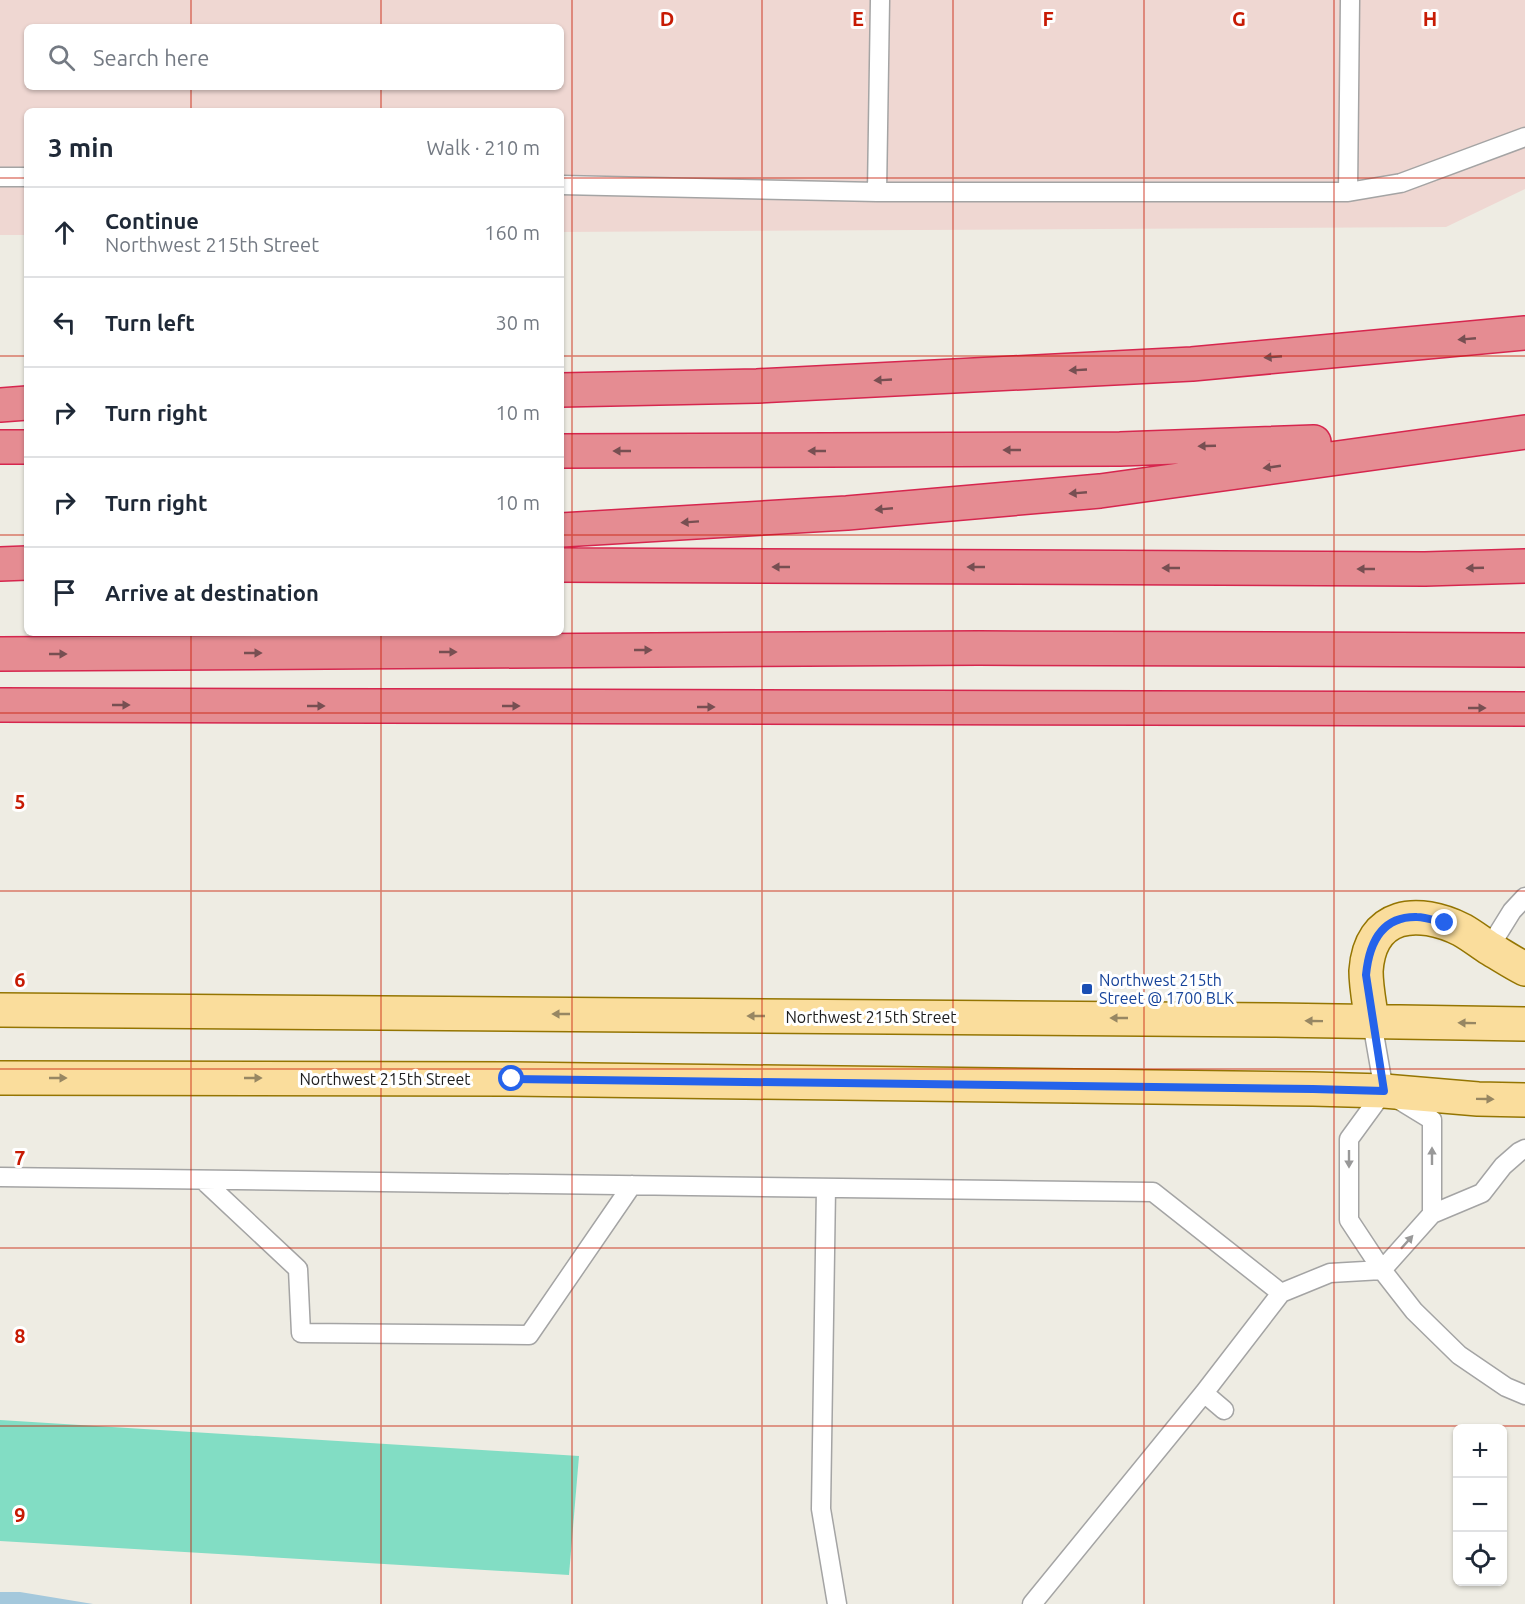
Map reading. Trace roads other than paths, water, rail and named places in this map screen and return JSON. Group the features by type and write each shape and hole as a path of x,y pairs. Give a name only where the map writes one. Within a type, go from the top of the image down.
{"highway":[{"path":"564,390 757,386 1192,364 1525,333"},
{"path":"0,405 24,404"},
{"path":"564,451 1120,449 1511,434"},
{"path":"564,530 847,513 1100,491 1511,434"},
{"path":"0,447 24,447"},
{"path":"0,564 24,563"},
{"path":"564,566 1413,569 1525,566"},
{"path":"0,654 979,648 1525,650"},
{"path":"0,705 1525,709"}],"main road":[{"path":"1372,1022 1366,975 1367,963 1374,940 1380,931 1403,919 1416,917 1445,923 1463,931 1525,969"},
{"name":"Northwest 215th Street","path":"0,1010 1525,1024"},
{"name":"Northwest 215th Street","path":"0,1078 512,1079 1313,1089 1525,1100"}],"lane":[{"path":"878,192 880,0"},
{"path":"1348,192 1350,0"},
{"path":"564,185 878,192 1348,192 1401,183 1525,137"},
{"path":"0,177 24,177"},
{"path":"1489,948 1512,911 1525,897"},
{"path":"1372,1022 1384,1091 1349,1139 1348,1220 1382,1270 1414,1311 1459,1355 1506,1387 1525,1395"},
{"path":"1384,1091 1432,1120 1432,1214"},
{"path":"1032,1604 1204,1393 1281,1293 1330,1273 1382,1270 1432,1214 1482,1193 1503,1166 1525,1149"},
{"path":"0,1177 1153,1192 1281,1293"},
{"path":"203,1180 298,1269 302,1333 529,1335 632,1185"},
{"path":"826,1188 821,1509 837,1604"},
{"path":"1506,1387 1525,1408"},
{"path":"1204,1393 1224,1410"}],"water":[{"path":"0,1592 20,1592 93,1604 0,1604"}],"place":[{"name":"Northwest 215th Street @ 1700 BLK","path":"1087,989"}]}
